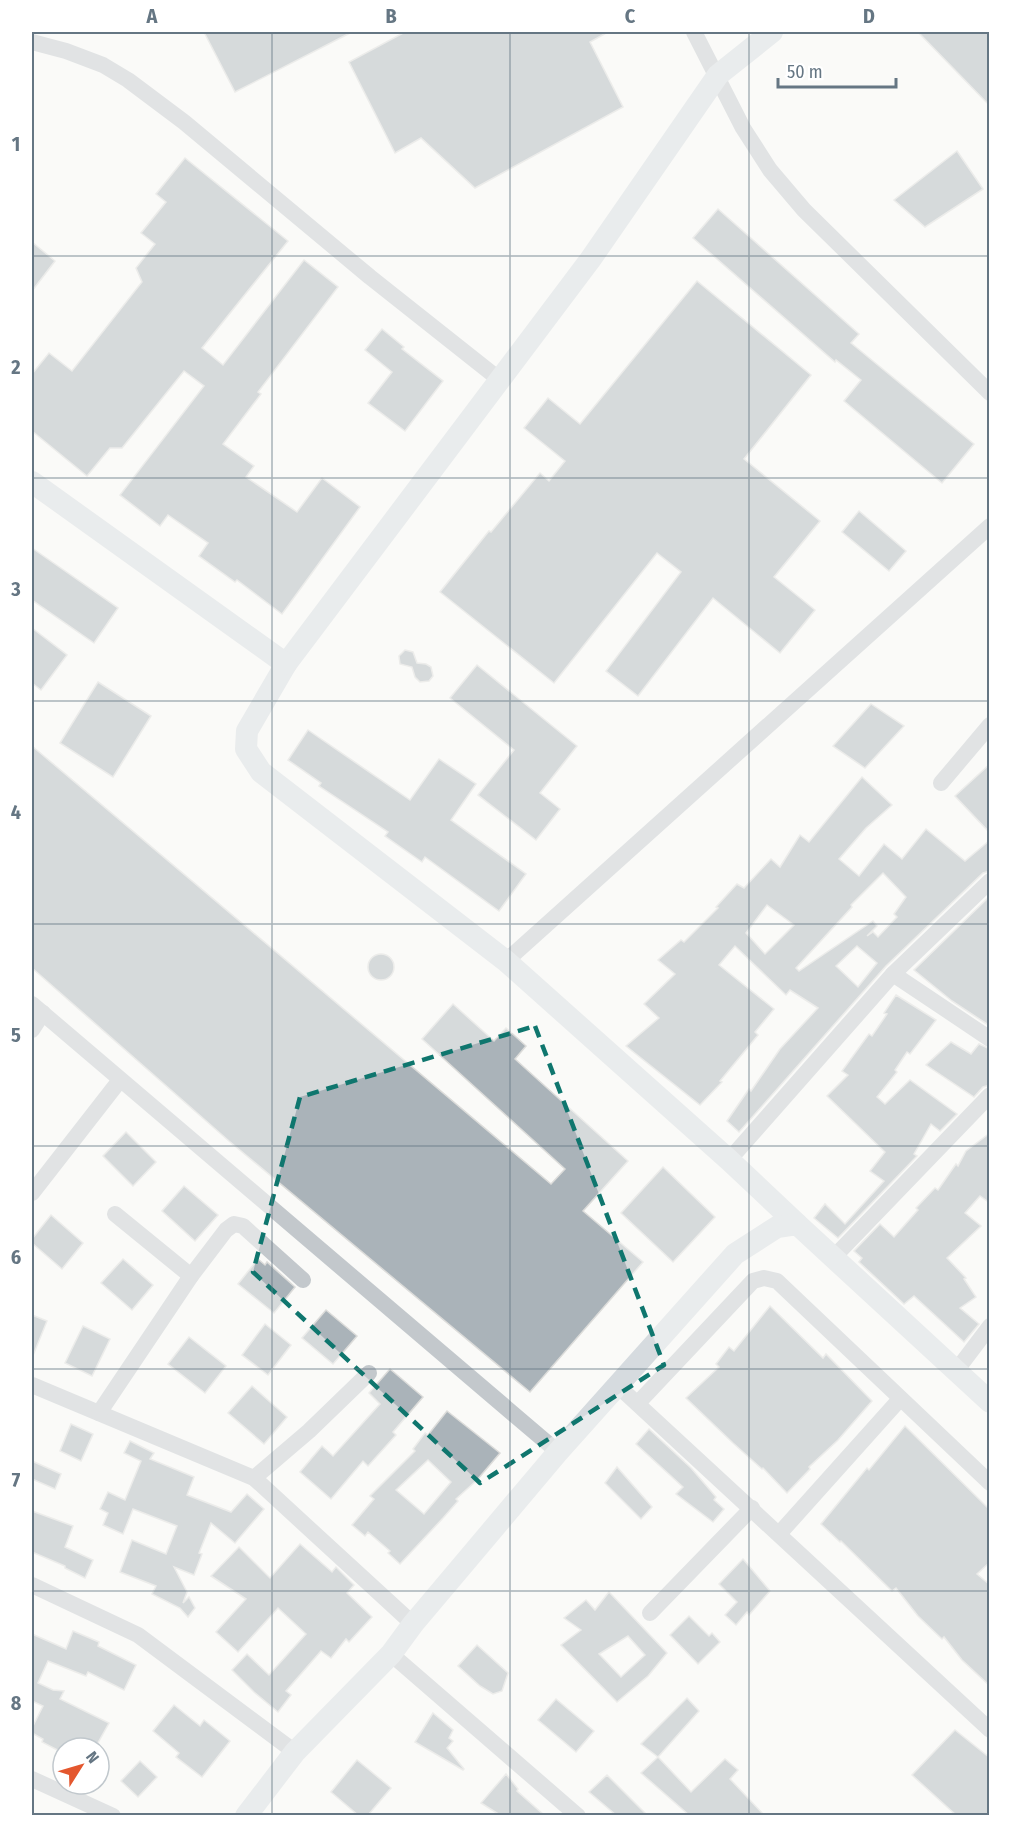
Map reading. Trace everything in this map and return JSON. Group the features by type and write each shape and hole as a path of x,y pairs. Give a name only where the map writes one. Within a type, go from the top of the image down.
{"street":[{"path":"694,32 718,75 743,128 777,178 804,210 990,393"},
{"path":"772,32 718,75 590,260 286,664 247,731 246,749 261,772 506,961 729,1160 990,1402"},
{"path":"32,42 66,51 103,65 128,80 184,122 370,278 500,380"},
{"path":"32,482 286,664"},
{"path":"506,961 990,526"},
{"path":"941,783 989,727"},
{"path":"729,1160 893,974 990,881"},
{"path":"893,974 990,1039"},
{"path":"32,1029 37,1008 558,1452"},
{"path":"32,1193 120,1080"},
{"path":"833,1258 990,1095"},
{"path":"115,1214 191,1276"},
{"path":"99,1413 191,1276 226,1230 234,1224 243,1227 303,1280"},
{"path":"246,1815 295,1752 390,1654 412,1624 558,1452 735,1254 777,1227 797,1224"},
{"path":"638,1402 753,1281 764,1278 777,1281 990,1483"},
{"path":"956,1371 990,1326"},
{"path":"254,1478 309,1431 369,1373"},
{"path":"32,1385 254,1478 412,1624"},
{"path":"618,1386 638,1402 990,1730"},
{"path":"779,1534 900,1399"},
{"path":"650,1614 752,1508"},
{"path":"32,1585 138,1635 295,1752"},
{"path":"390,1654 578,1815"},
{"path":"32,1779 113,1815"}],"highlighted area":[{"path":"535,1026 664,1365 480,1483 253,1272 300,1097"}],"building":[{"path":"204,32 352,32 235,92"},
{"path":"405,32 608,32 590,42 623,107 475,188 421,138 395,153 349,62"},
{"path":"918,32 990,32 990,106"},
{"path":"957,151 983,189 925,227 894,200"},
{"path":"185,158 288,241 202,348 223,365 304,260 338,287 258,392 261,394 223,444 254,466 246,477 297,512 322,478 360,507 282,614 237,580 235,582 199,556 208,543 168,515 160,526 120,495 204,386 184,371 122,448 110,448 87,476 32,431 32,374 49,353 72,371 142,282 136,268 155,244 141,233 166,202 156,194"},
{"path":"718,209 859,334 851,343 974,444 942,483 844,401 861,380 836,360 835,362 693,238"},
{"path":"32,242 55,261 32,291"},
{"path":"697,281 811,375 744,459 820,521 774,577 815,610 780,653 713,598 638,696 606,671 681,572 657,553 554,683 440,592 540,473 549,481 565,461 524,428 548,398 580,424"},
{"path":"382,329 404,347 402,349 443,381 405,431 368,403 392,372 365,350"},
{"path":"859,511 906,551 889,571 842,532"},
{"path":"32,548 118,608 94,643 32,600"},
{"path":"32,628 67,655 41,690 32,683"},
{"path":"405,650 413,652 417,663 431,667 433,676 429,681 420,682 415,677 412,667 400,664 399,656"},
{"path":"477,665 577,746 540,793 560,809 536,840 478,795 514,750 450,698"},
{"path":"98,682 151,716 113,777 60,743"},
{"path":"871,704 904,726 865,768 833,746"},
{"path":"308,730 410,800 439,759 476,784 451,820 526,874 499,911 425,857 422,862 385,836 388,832 319,786 321,783 288,760"},
{"path":"32,746 551,1184 565,1169 422,1039 453,1004 494,1041 506,1028 526,1046 515,1059 628,1161 583,1211 643,1262 530,1392 229,1141 32,968"},
{"path":"990,764 990,833 955,796"},
{"path":"862,777 892,805 866,828 839,859 859,876 884,844 902,859 926,829 965,861 990,840 990,871 983,873 886,966 739,1132 727,1121 780,1049 818,1008 790,990 786,995 735,946 719,965 774,1009 755,1032 758,1035 720,1081 722,1082 700,1105 626,1046 659,1018 644,1004 675,974 658,960 681,940 684,942 718,908 716,907 737,884 744,888 771,859 780,867 800,835 809,842","holes":["883,873 906,897 894,914 897,917 878,937 873,932 867,936 877,926 873,921 799,971 796,968 852,907 851,905","767,905 794,925 765,954 746,933","857,946 877,963 858,987 836,966"]},
{"path":"990,896 990,1026 952,1001 914,970"},
{"path":"381,954 390,958 394,967 390,976 381,980 372,976 368,967 372,958"},
{"path":"896,995 936,1020 910,1054 907,1052 895,1070 897,1072 877,1097 885,1104 910,1080 957,1114 940,1131 931,1124 914,1154 917,1156 838,1238 814,1218 825,1204 845,1224 884,1181 870,1171 885,1152 827,1096 848,1075 842,1071 869,1034 872,1036 887,1014 884,1013"},
{"path":"951,1042 971,1054 979,1044 990,1049 990,1085 983,1087 974,1097 926,1065"},
{"path":"126,1132 156,1162 133,1186 103,1156"},
{"path":"990,1133 990,1203 980,1196 965,1213 981,1226 947,1258 966,1278 964,1279 976,1297 960,1308 979,1324 964,1342 914,1296 904,1304 859,1262 862,1258 854,1251 880,1224 894,1237 918,1210 916,1208 935,1188 938,1190 956,1164 958,1166 966,1151"},
{"path":"663,1167 715,1217 673,1262 621,1213"},
{"path":"184,1186 218,1215 195,1241 162,1211"},
{"path":"51,1215 83,1243 62,1269 32,1243 32,1239"},
{"path":"123,1259 153,1285 132,1310 101,1283"},
{"path":"258,1259 265,1265 267,1262 295,1287 274,1313 238,1284"},
{"path":"770,1306 823,1358 826,1354 872,1401 787,1493 686,1398 719,1367 716,1364 729,1347 734,1351"},
{"path":"326,1310 357,1336 333,1364 302,1338"},
{"path":"32,1315 47,1321 32,1358"},
{"path":"265,1324 291,1345 268,1375 242,1355"},
{"path":"83,1326 110,1339 92,1376 65,1363"},
{"path":"189,1337 226,1366 205,1393 168,1364"},
{"path":"390,1369 423,1397 393,1432 396,1435 368,1466 363,1461 331,1499 300,1472 322,1446 333,1456 380,1404 369,1393"},
{"path":"252,1386 287,1417 264,1444 228,1413"},
{"path":"447,1411 500,1453 477,1480 456,1499 458,1501 400,1564 388,1553 390,1551 368,1532 365,1536 352,1525 374,1499 370,1496 415,1451 413,1449 425,1433 428,1435","holes":["428,1460 451,1482 424,1514 396,1490"]},
{"path":"71,1424 93,1434 81,1461 60,1451"},
{"path":"905,1426 990,1510 990,1562 977,1574 990,1585 990,1686 962,1660 944,1637 942,1639 918,1616 896,1588 892,1591 821,1524"},
{"path":"649,1429 691,1468 716,1497 714,1500 724,1509 713,1522 676,1494 683,1487 636,1444"},
{"path":"130,1441 154,1453 150,1459 194,1477 187,1495 231,1512 247,1494 264,1509 235,1543 211,1523 199,1553 202,1554 194,1575 174,1567 187,1592 183,1603 189,1597 195,1608 188,1617 180,1608 152,1594 156,1586 120,1572 132,1540 166,1554 177,1526 133,1509 123,1534 103,1525 108,1513 100,1509 108,1492 125,1500 141,1461 124,1453"},
{"path":"32,1461 61,1474 55,1489 32,1479"},
{"path":"617,1467 652,1507 641,1519 605,1483"},
{"path":"32,1511 73,1526 65,1547 93,1560 85,1578 65,1566 32,1552"},
{"path":"300,1544 332,1572 336,1567 354,1585 347,1593 372,1617 349,1642 346,1639 331,1658 321,1651 286,1691 291,1695 278,1712 232,1670 247,1654 269,1675 306,1634 278,1608 238,1652 216,1632 246,1599 211,1576 239,1547 270,1578"},
{"path":"743,1559 770,1591 749,1615 747,1612 736,1625 725,1615 737,1602 719,1584"},
{"path":"609,1592 667,1653 648,1676 617,1702 561,1645 581,1630 564,1618 586,1600 595,1610","holes":["628,1636 645,1655 621,1677 599,1654"]},
{"path":"689,1616 709,1636 712,1633 720,1642 698,1664 670,1635"},
{"path":"73,1631 99,1642 98,1646 136,1665 124,1690 88,1672 86,1676 48,1661 38,1683 53,1690 64,1691 60,1699 109,1723 102,1736 51,1736 51,1747 32,1733 32,1728 43,1706 32,1701 32,1634 66,1649"},
{"path":"477,1645 508,1673 502,1691 493,1694 480,1686 458,1666"},
{"path":"687,1698 699,1711 658,1757 641,1744"},
{"path":"556,1699 594,1731 576,1752 538,1720"},
{"path":"174,1705 200,1726 204,1720 230,1741 202,1777 176,1757 179,1753 153,1731"},
{"path":"433,1713 453,1730 449,1738 453,1741 447,1748 463,1770 415,1742"},
{"path":"955,1730 990,1758 990,1815 956,1815 912,1775"},
{"path":"658,1757 691,1792 725,1759 738,1770 730,1779 764,1815 689,1815 641,1773"},
{"path":"357,1760 391,1788 368,1815 358,1815 331,1792"},
{"path":"140,1761 157,1777 138,1797 121,1781"},
{"path":"506,1774 518,1789 517,1791 544,1815 500,1815 481,1803"},
{"path":"607,1775 647,1815 616,1815 589,1792"}]}
